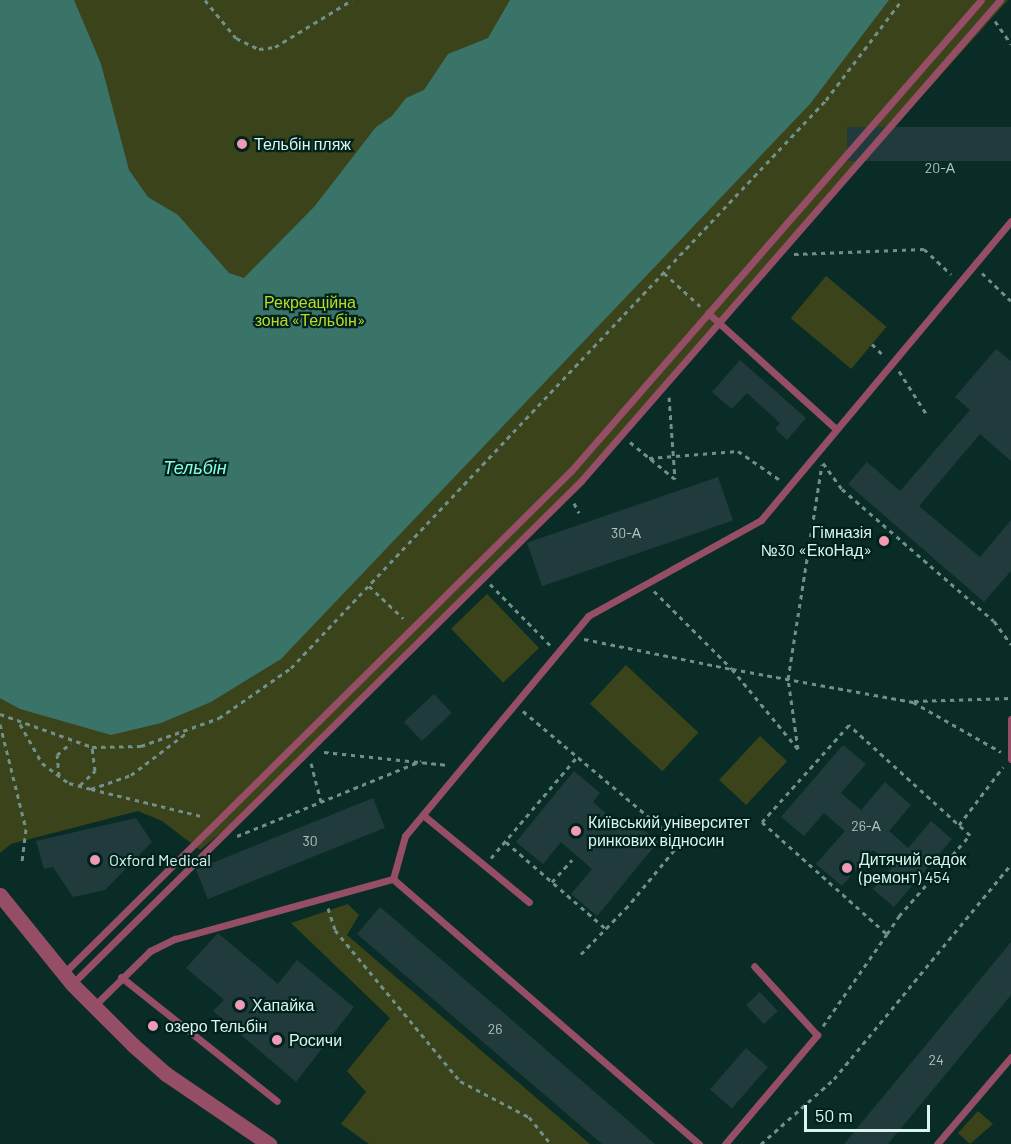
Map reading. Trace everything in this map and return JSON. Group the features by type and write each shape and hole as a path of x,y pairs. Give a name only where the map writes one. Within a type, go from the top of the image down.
{"street":[{"path":"0,895 93,1007 166,1074 269,1144"}],"lane":[{"path":"68,978 220,818 571,471 981,0"},
{"path":"68,978 230,828 485,579 621,434 1000,0"},
{"path":"393,879 405,836 588,616 761,520 1011,221"},
{"path":"708,313 837,429"},
{"path":"1010,758 1011,718"},
{"path":"423,815 529,902"},
{"path":"93,1007 150,951 175,939 393,879"},
{"path":"393,879 699,1144"},
{"path":"725,1144 817,1035 754,966"},
{"path":"121,977 277,1101"},
{"path":"937,1144 1011,1057"}],"path":[{"path":"205,0 236,38 259,49 275,47 352,0"},
{"path":"91,789 130,775 187,733 250,699 291,668 826,100 902,0"},
{"path":"777,255 924,249 959,281"},
{"path":"974,265 1011,301"},
{"path":"664,273 699,304"},
{"path":"872,344 892,363 927,415"},
{"path":"621,434 675,479 668,381"},
{"path":"649,458 738,451 789,487"},
{"path":"815,455 823,462 842,489 994,621 1011,645"},
{"path":"646,584 732,669 798,749 788,679 823,462"},
{"path":"485,579 558,652"},
{"path":"369,586 403,618"},
{"path":"571,637 913,702 1011,698"},
{"path":"913,702 1010,758 959,825"},
{"path":"515,703 680,843 578,957"},
{"path":"0,714 20,724 92,747 141,746 187,733"},
{"path":"0,724 26,829 22,861"},
{"path":"20,724 29,745 59,777 91,789 220,818"},
{"path":"817,1035 887,934 970,835 849,725 762,822 887,934"},
{"path":"59,777 57,755 72,742"},
{"path":"78,785 95,771 92,747"},
{"path":"321,801 308,751 421,761 462,768"},
{"path":"485,866 578,757"},
{"path":"230,828 239,838 321,801 421,761"},
{"path":"506,842 605,928"},
{"path":"552,882 572,860"},
{"path":"761,1144 834,1079 1011,864"},
{"path":"325,898 335,930 460,1081 529,1117 551,1144"}],"green space":[{"name":"Тельбін","path":"0,0 1008,0 572,488 240,817 200,850 162,821 138,811 11,844 0,853"},
{"path":"826,276 887,327 851,369 791,318"},
{"path":"487,594 539,648 503,683 451,629"},
{"path":"626,665 698,733 662,771 590,704"},
{"path":"760,736 787,761 746,805 719,780"},
{"path":"348,904 359,915 347,935 590,1144 369,1144 341,1124 366,1092 347,1071 390,1018 291,923"},
{"path":"978,1111 993,1124 970,1144 958,1133"}],"water":[{"name":"Тельбін","path":"0,0 74,0 101,64 129,170 148,197 178,215 229,273 244,278 314,207 376,127 392,116 406,98 424,90 448,54 488,38 510,0 889,0 810,104 281,659 211,702 161,723 111,735 20,709 0,698"}],"building":[{"path":"847,127 1011,127 1011,161 847,161"},
{"path":"996,349 1011,361 1011,461 980,434 919,506 980,557 1011,520 1011,571 984,602 848,484 867,462 900,491 970,410 955,397"},
{"path":"740,360 806,418 787,440 775,429 780,423 747,393 732,409 712,392"},
{"path":"718,477 733,520 542,586 527,543"},
{"path":"434,694 452,713 422,741 404,722"},
{"path":"843,745 866,764 841,793 861,810 885,782 911,805 889,831 908,848 931,821 952,839 894,907 873,889 893,866 873,850 842,886 816,864 845,831 824,813 804,836 781,817"},
{"name":"Київський університет ринкових відносин","path":"574,771 600,793 593,802 624,829 632,820 658,842 597,916 571,894 592,869 561,842 543,864 516,842"},
{"path":"373,798 385,828 208,899 196,870"},
{"name":"Oxford Medical","path":"136,818 152,842 105,890 73,897 53,867 44,869 36,841"},
{"path":"380,907 655,1144 602,1144 357,934"},
{"path":"218,933 278,984 297,960 354,1007 296,1082 213,1011 224,1000 186,968"},
{"path":"1011,942 1011,995 936,1086 888,1144 844,1144"},
{"path":"760,992 778,1011 764,1024 746,1005"},
{"path":"746,1048 768,1067 732,1109 710,1090"}],"place":[{"name":"Тельбін пляж","path":"242,144"},
{"name":"Гімназія №30 «ЕкоНад»","path":"884,541"},
{"name":"Київський університет ринкових відносин","path":"576,831"},
{"name":"Oxford Medical","path":"95,860"},
{"name":"Дитячий садок (ремонт) 454","path":"847,868"},
{"name":"Хапайка","path":"240,1005"},
{"name":"озеро Тельбін","path":"153,1026"},
{"name":"Росичи","path":"277,1040"}],"park label":[{"name":"Рекреаційна зона «Тельбін»","path":"310,311"}]}
